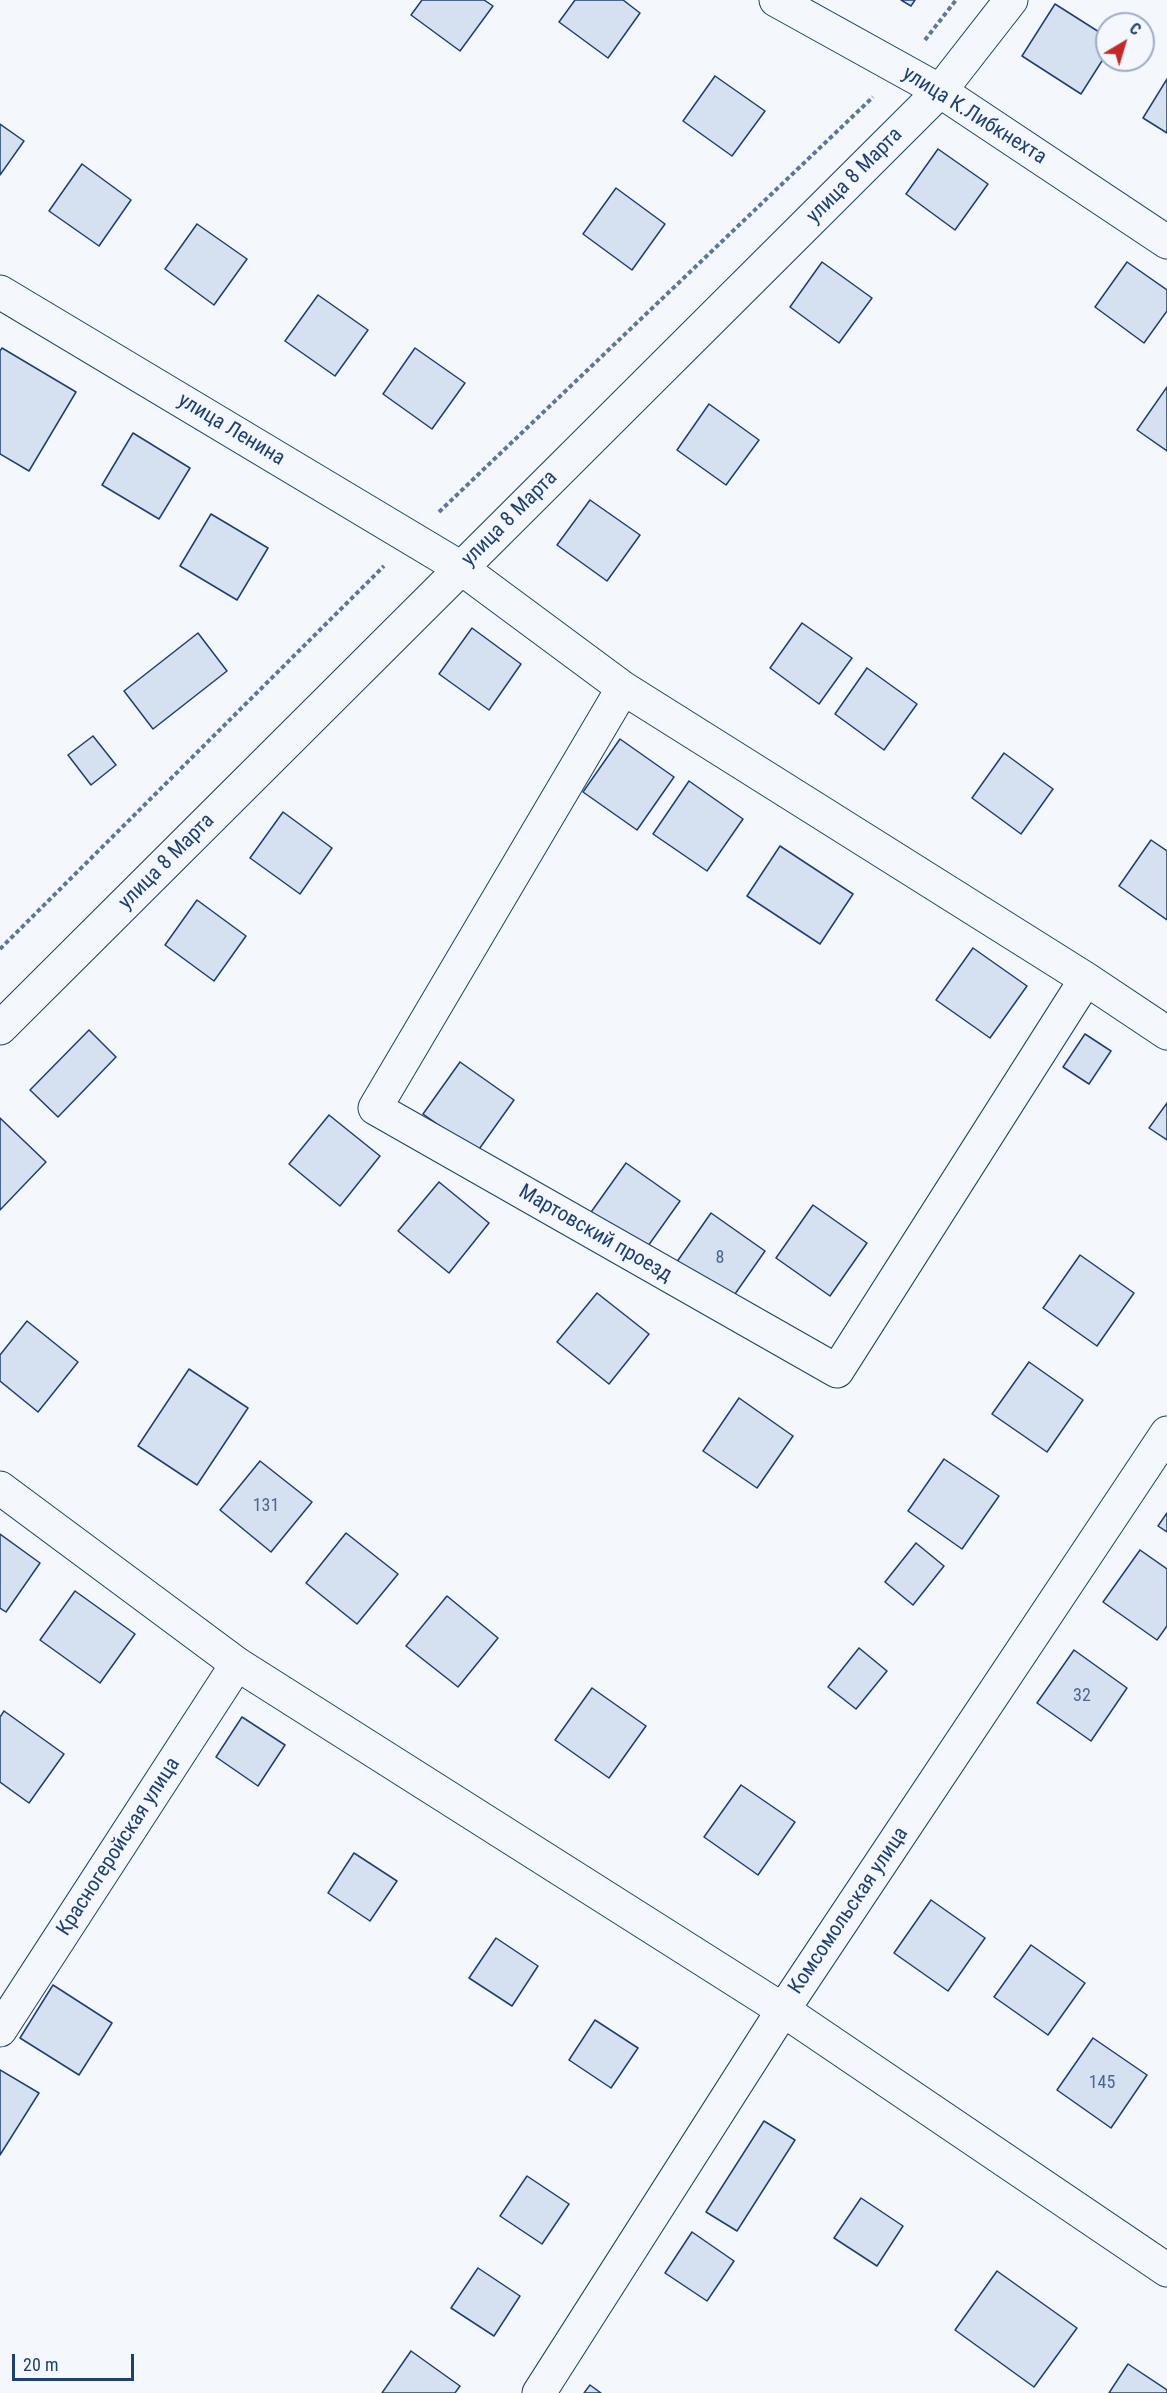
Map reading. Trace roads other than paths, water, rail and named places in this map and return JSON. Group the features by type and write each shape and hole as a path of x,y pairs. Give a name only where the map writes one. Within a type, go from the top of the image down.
{"street":[{"name":"улица К.Либкнехта","path":"776,0 940,91 1167,242"},
{"name":"улица 8 Марта","path":"0,1028 940,91 1011,0"},
{"name":"улица Ленина","path":"0,292 461,568 623,688 1086,979 1167,1033"},
{"name":"Мартовский проезд","path":"623,688 375,1108 837,1371 1086,979"},
{"name":"Комсомольская улица","path":"539,2393 783,2010 1167,1433"},
{"path":"0,1488 237,1665 783,2010 1167,2270"},
{"name":"Красногеройская улица","path":"0,2030 237,1665"}]}
